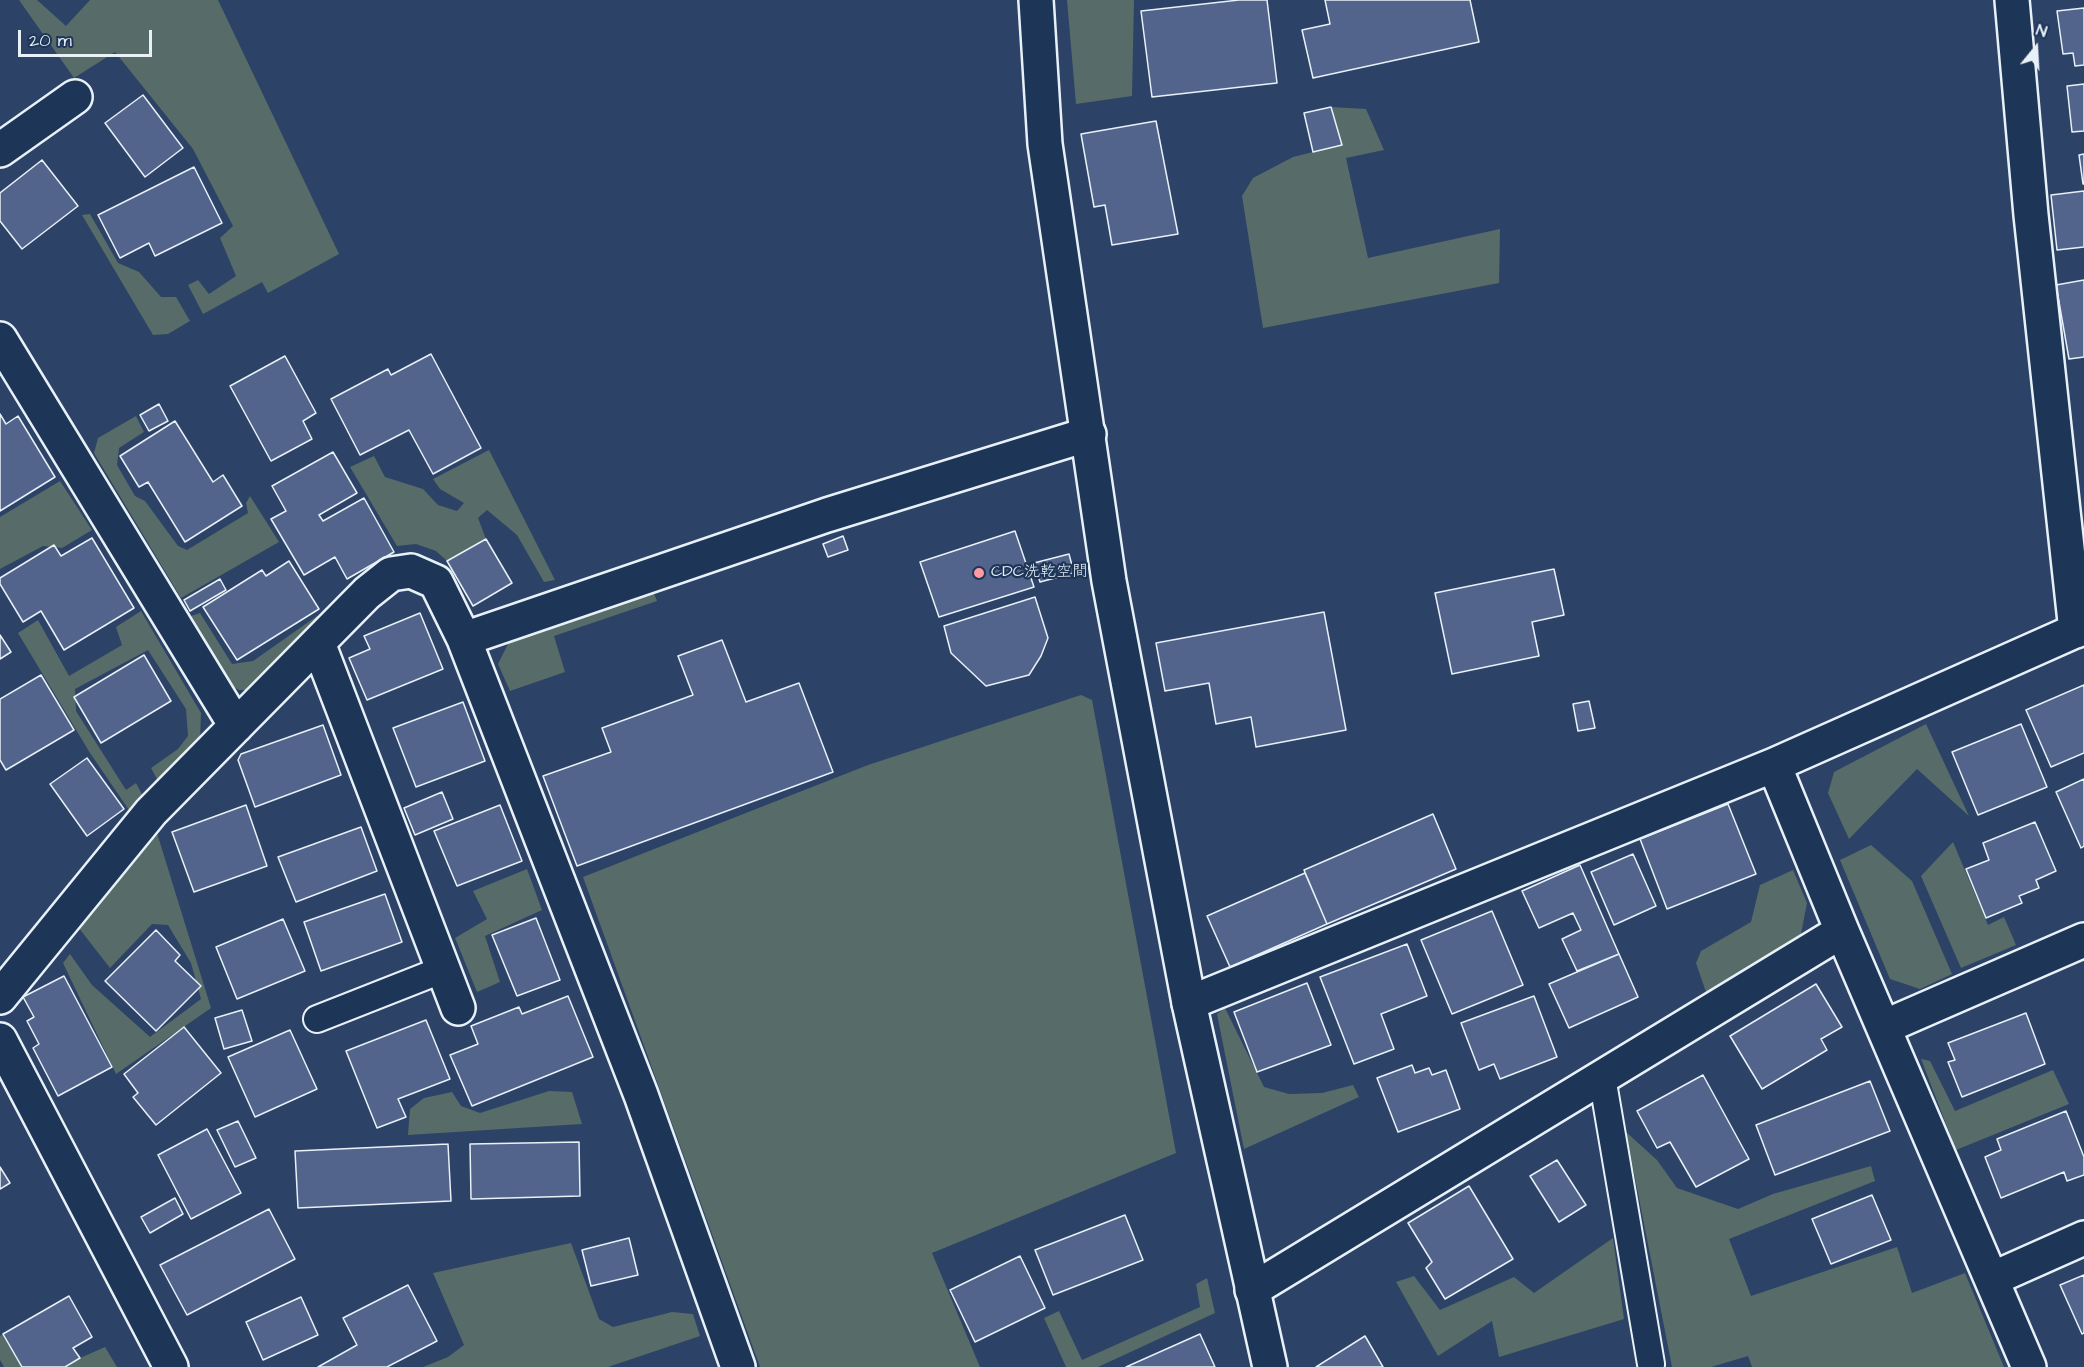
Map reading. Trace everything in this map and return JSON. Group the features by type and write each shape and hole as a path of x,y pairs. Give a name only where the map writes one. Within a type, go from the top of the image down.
{"street":[{"path":"1036,0 1045,144 1109,581 1189,1003 1270,1367"},
{"path":"1189,1003 1774,765 2080,629 2031,215 2012,0"},
{"path":"0,150 75,97"},
{"path":"0,339 236,726"},
{"path":"464,639 827,515 1089,435"},
{"path":"0,997 151,812 367,593 391,574 411,571 436,582 464,639 641,1095 738,1367"},
{"path":"318,643 458,1008"},
{"path":"1774,765 1842,931 2030,1367"},
{"path":"1252,1290 1842,931"},
{"path":"1884,1027 2084,940"},
{"path":"0,1040 171,1367"},
{"path":"1992,1279 2084,1238"}],"lane":[{"path":"317,1019 444,969"},
{"path":"1602,1077 1652,1364"}],"green space":[{"path":"19,0 37,0 66,26 90,0 218,0 339,254 268,293 262,282 203,314 188,285 198,280 209,294 236,276 220,238 233,226 193,149 115,52 74,78"},
{"path":"1067,0 1134,0 1132,96 1076,104"},
{"path":"1331,107 1366,109 1384,150 1346,158 1368,258 1500,229 1499,283 1263,328 1242,196 1253,178 1293,157 1341,145"},
{"path":"90,214 118,263 139,272 161,297 176,297 190,321 168,334 153,335 82,215"},
{"path":"136,416 144,432 119,448 117,465 135,496 145,501 178,546 187,550 248,513 246,503 250,496 279,542 181,598 94,453 98,438"},
{"path":"489,450 555,580 544,582 517,535 487,510 478,518 486,539 447,561 436,551 416,544 397,546 350,467 374,456 385,477 423,489 438,505 457,511 464,503 440,489 433,479"},
{"path":"60,481 92,530 62,548 43,546 0,569 0,517"},
{"path":"653,591 657,601 554,636 565,672 510,691 498,664 510,640"},
{"path":"141,611 201,713 200,741 158,781 151,768 178,749 188,736 186,709 148,650 75,689 76,711 126,790 136,783 144,798 131,813 90,753 18,633 38,620 69,676 122,645 116,627"},
{"path":"200,613 232,664 253,661 317,616 319,621 251,690 239,690 232,686 191,616"},
{"path":"1081,695 1092,700 1176,1153 932,1253 980,1367 760,1367 583,877 868,765"},
{"path":"1926,724 1969,816 1917,769 1849,839 1828,793 1834,772"},
{"path":"157,833 211,1008 116,1074 63,963 70,954 92,985 150,1037 201,999 191,963 168,925 152,924 110,968 78,927"},
{"path":"1953,842 1988,925 2004,917 2016,945 1961,968 1921,876"},
{"path":"1871,845 1912,881 1952,974 1920,989 1890,979 1840,860"},
{"path":"527,869 542,910 485,936 500,982 477,992 455,938 487,919 473,891"},
{"path":"1793,870 1807,903 1801,934 1707,995 1696,963 1701,951 1751,922 1760,885"},
{"path":"1225,1008 1264,1087 1289,1094 1322,1093 1353,1085 1359,1097 1244,1149 1217,1014"},
{"path":"1921,1059 1930,1061 1955,1111 2053,1070 2069,1104 1956,1150"},
{"path":"549,1091 572,1092 582,1124 408,1135 410,1109 424,1098 452,1092 461,1106 480,1113"},
{"path":"1626,1132 1657,1160 1677,1188 1738,1209 1773,1194 1871,1166 1875,1181 1729,1239 1751,1296 1897,1247 1912,1293 1965,1273 2004,1367 1752,1367 1748,1356 1711,1367 1672,1367"},
{"path":"1613,1238 1624,1319 1499,1357 1492,1321 1438,1356 1396,1282 1414,1276 1440,1310 1514,1277 1534,1293"},
{"path":"571,1243 599,1319 613,1327 672,1312 693,1314 700,1336 608,1367 423,1367 448,1357 464,1345 433,1273"},
{"path":"1207,1278 1215,1313 1098,1367 1066,1367 1044,1318 1059,1311 1082,1360 1200,1307 1196,1284"},
{"path":"3,1334 22,1367 4,1367 0,1360 0,1336"},
{"path":"105,1347 117,1367 65,1367 80,1358"}],"building":[{"path":"1239,0 1267,0 1277,83 1152,97 1141,11"},
{"path":"1325,0 1470,0 1479,42 1313,78 1302,30 1330,24"},
{"path":"2084,8 2084,65 2075,66 2073,53 2063,54 2057,11"},
{"path":"2084,84 2084,131 2072,132 2067,86"},
{"path":"143,95 183,148 145,177 105,123"},
{"path":"1331,107 1342,145 1313,152 1304,113"},
{"path":"1156,121 1178,234 1112,245 1105,205 1094,207 1081,134"},
{"path":"2084,154 2084,184 2083,184 2079,155"},
{"path":"42,160 78,206 22,249 0,221 0,193"},
{"path":"194,167 222,223 155,256 149,243 120,258 98,215"},
{"path":"2084,191 2084,247 2057,250 2051,195"},
{"path":"2084,280 2084,357 2069,359 2056,285"},
{"path":"431,354 481,448 433,474 409,430 360,455 331,399 388,369 391,375"},
{"path":"285,356 316,413 303,421 312,439 271,461 230,386"},
{"path":"159,404 168,421 149,431 140,415"},
{"path":"0,414 6,424 18,416 55,477 0,511"},
{"path":"175,421 213,482 223,475 242,506 185,542 148,482 139,487 120,456"},
{"path":"333,452 357,493 319,515 323,521 364,498 394,552 347,579 335,557 304,575 271,519 286,511 272,486"},
{"path":"1015,531 1034,587 939,617 920,562"},
{"path":"843,536 848,550 828,557 823,544"},
{"path":"92,538 134,608 64,650 41,611 23,622 0,584 0,578 54,545 61,556"},
{"path":"486,539 512,583 473,606 447,561"},
{"path":"1069,554 1074,573 1040,582 1034,563"},
{"path":"289,561 319,609 237,660 203,607 262,570 266,576"},
{"path":"1554,569 1564,615 1532,622 1539,656 1452,674 1435,593"},
{"path":"220,579 226,590 190,611 184,600"},
{"path":"1035,597 1048,638 1041,656 1029,675 986,686 951,653 944,626"},
{"path":"1324,612 1346,730 1256,747 1251,717 1216,724 1209,683 1165,691 1156,643"},
{"path":"420,613 443,669 367,700 349,658 370,649 364,636"},
{"path":"0,635 11,652 0,659"},
{"path":"722,640 746,702 799,683 833,772 577,866 543,776 611,752 602,728 693,695 678,656"},
{"path":"144,655 171,701 101,743 74,697"},
{"path":"41,675 74,730 6,770 0,760 0,699"},
{"path":"2084,685 2084,753 2051,767 2026,710"},
{"path":"1589,701 1595,728 1578,731 1573,704"},
{"path":"463,702 485,761 416,787 393,728"},
{"path":"2021,724 2047,787 1978,815 1952,752"},
{"path":"323,725 341,775 255,807 238,760 241,754"},
{"path":"87,758 124,809 87,836 50,784"},
{"path":"2084,779 2084,846 2081,848 2056,792"},
{"path":"442,792 453,819 415,835 404,808"},
{"path":"1728,804 1756,874 1667,909 1640,839"},
{"path":"246,805 267,866 194,892 172,832"},
{"path":"500,805 522,861 457,886 434,831"},
{"path":"1433,814 1456,869 1327,924 1304,870"},
{"path":"2035,822 2056,871 2036,880 2039,888 2019,896 2022,903 1986,918 1966,869 1989,860 1983,843"},
{"path":"361,827 377,871 296,902 278,857"},
{"path":"1633,854 1656,906 1614,925 1591,872"},
{"path":"1580,865 1619,954 1577,971 1562,939 1581,930 1573,913 1539,928 1522,891"},
{"path":"1305,873 1327,924 1230,967 1207,916"},
{"path":"385,894 402,942 321,971 304,922"},
{"path":"1492,911 1523,985 1452,1014 1421,940"},
{"path":"536,918 560,980 517,996 492,935"},
{"path":"283,919 305,971 237,999 216,947"},
{"path":"156,930 180,955 175,961 201,986 156,1031 105,981"},
{"path":"1407,944 1427,996 1381,1014 1394,1049 1354,1064 1320,977"},
{"path":"1619,954 1638,997 1569,1028 1549,984"},
{"path":"64,976 112,1067 58,1096 33,1048 39,1044 27,1021 34,1017 23,997"},
{"path":"1307,983 1331,1045 1257,1072 1234,1012"},
{"path":"1816,984 1842,1027 1821,1039 1827,1050 1762,1089 1730,1036"},
{"path":"568,996 593,1057 472,1106 450,1055 478,1044 471,1026 519,1007 522,1014"},
{"path":"1534,996 1557,1057 1500,1079 1494,1064 1479,1070 1461,1023"},
{"path":"242,1010 252,1041 224,1049 215,1018"},
{"path":"2026,1013 2045,1064 1962,1097 1948,1062 1955,1060 1948,1043"},
{"path":"426,1020 450,1079 398,1099 406,1117 377,1128 346,1051"},
{"path":"184,1027 221,1073 156,1125 133,1097 138,1093 124,1074"},
{"path":"290,1030 317,1089 255,1117 228,1057"},
{"path":"1412,1065 1415,1073 1429,1068 1432,1075 1446,1070 1460,1109 1398,1132 1377,1078"},
{"path":"1703,1075 1749,1159 1696,1187 1670,1142 1657,1148 1637,1111"},
{"path":"1870,1081 1890,1131 1775,1175 1756,1125"},
{"path":"2066,1111 2084,1157 2084,1175 2067,1181 2064,1172 2001,1198 1985,1157 2001,1150 1997,1139"},
{"path":"238,1121 256,1158 235,1167 217,1130"},
{"path":"207,1129 241,1193 191,1219 158,1155"},
{"path":"579,1142 580,1196 471,1199 470,1144"},
{"path":"448,1144 451,1201 298,1208 295,1151"},
{"path":"1557,1160 1586,1205 1559,1222 1530,1176"},
{"path":"0,1167 10,1183 0,1189"},
{"path":"1469,1186 1513,1259 1445,1299 1426,1268 1432,1262 1408,1223"},
{"path":"1872,1195 1891,1240 1831,1264 1812,1219"},
{"path":"175,1198 183,1214 150,1233 141,1217"},
{"path":"269,1209 295,1259 187,1315 160,1265"},
{"path":"1125,1215 1143,1260 1053,1295 1035,1250"},
{"path":"629,1238 638,1275 591,1286 582,1250"},
{"path":"1020,1256 1045,1308 975,1342 950,1290"},
{"path":"2084,1275 2084,1333 2082,1334 2060,1285"},
{"path":"408,1285 437,1341 387,1367 318,1367 357,1345 343,1318"},
{"path":"69,1296 92,1337 73,1348 80,1358 65,1367 22,1367 3,1334"},
{"path":"301,1297 318,1335 263,1360 246,1322"},
{"path":"1200,1334 1215,1367 1126,1367"},
{"path":"1365,1336 1383,1367 1316,1367"}],"place":[{"name":"CDC洗乾空間","path":"979,573"}]}
